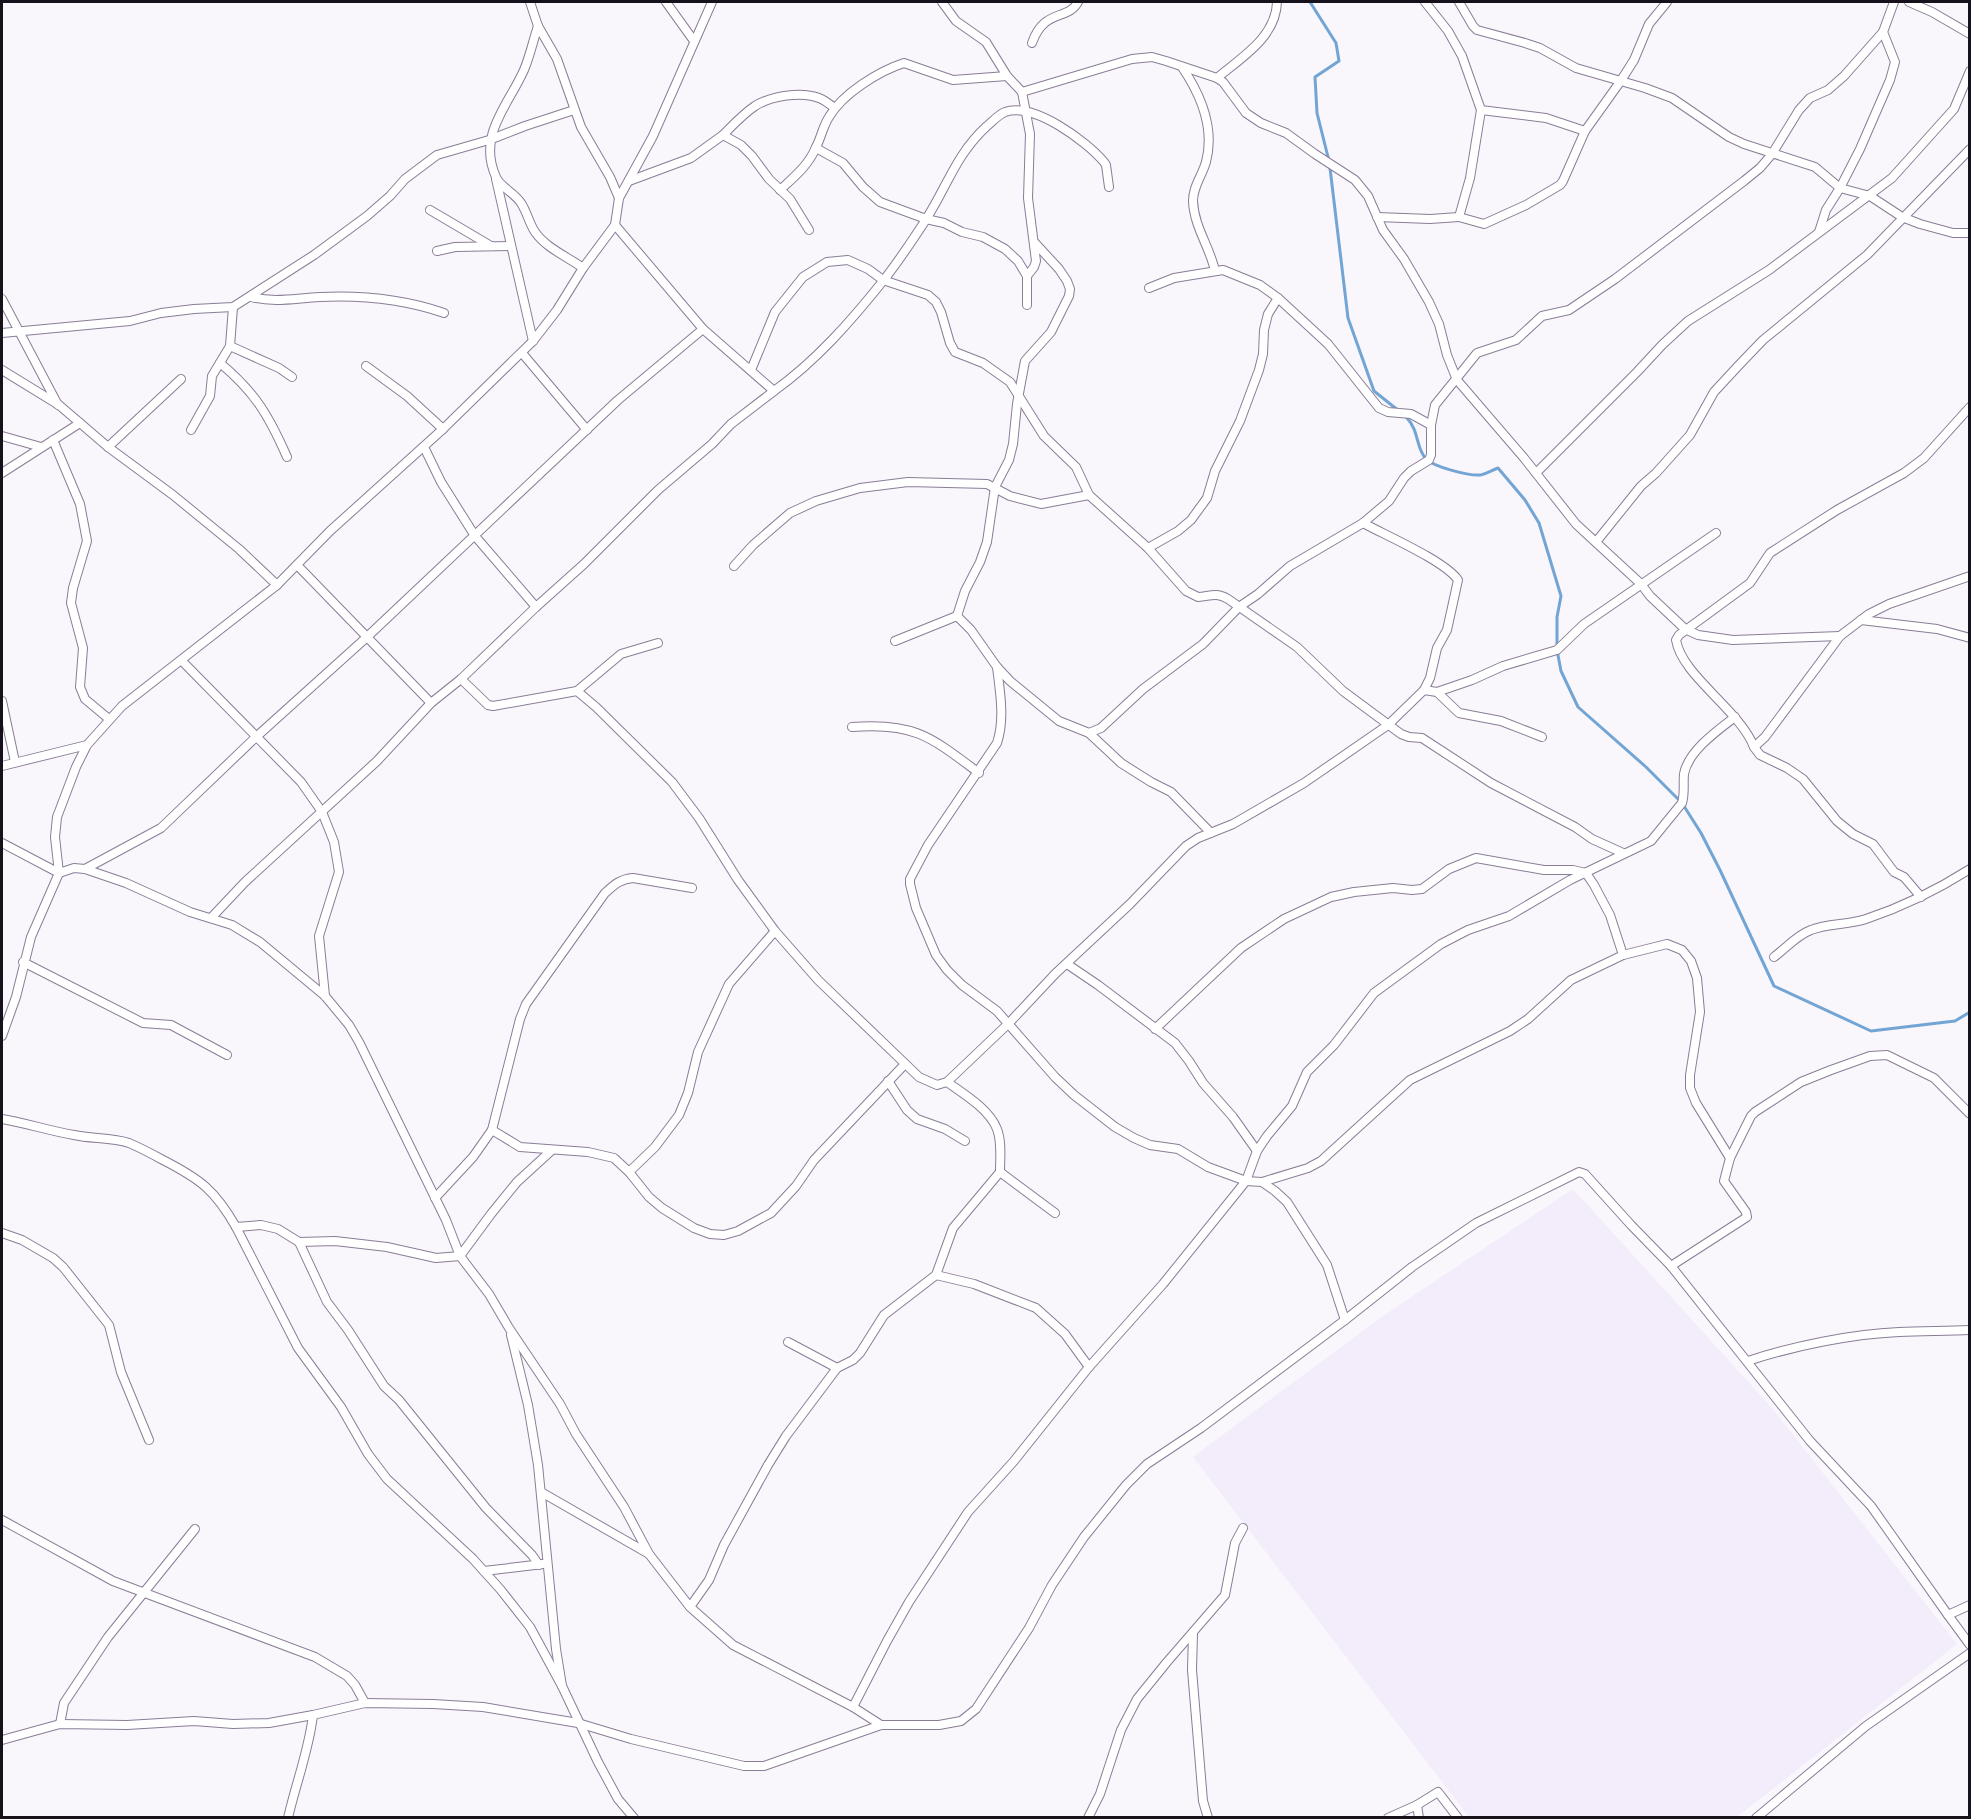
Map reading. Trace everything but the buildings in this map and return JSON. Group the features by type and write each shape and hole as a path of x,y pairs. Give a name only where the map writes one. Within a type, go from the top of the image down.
{"street":[{"path":"530,2 538,26 556,59 586,137 610,177 619,198"},
{"path":"666,2 694,41"},
{"path":"2,1036 16,997 31,937 59,873 55,837 57,817 87,745 109,718 129,700 182,661 298,566 330,531 424,447 533,341 615,225 619,198 653,136 712,2"},
{"path":"942,2 956,21 986,42 1007,75 1022,92 1027,112 1030,147 1028,198 1036,261 1026,276"},
{"path":"1032,43 1041,25 1056,15 1071,10 1078,2"},
{"path":"1217,78 1262,41 1272,22 1277,2"},
{"path":"1425,2 1448,31 1462,56 1481,110 1470,178 1459,217"},
{"path":"1459,2 1473,26 1478,30 1540,48 1576,68 1672,98 1729,137 1743,144 1815,167 1840,188 1870,196 1902,217 1953,233 1970,233"},
{"path":"1377,217 1430,219 1459,217 1484,224 1526,205 1560,185 1572,165 1585,131 1634,60 1649,24 1667,2"},
{"path":"1089,733 1101,728 1143,689 1203,644 1239,607 1296,561 1364,523 1389,501 1404,478 1429,460 1431,425 1435,405 1477,353 1516,340 1538,318 1569,310 1615,279 1760,168 1772,154 1799,110 1810,98 1828,90 1844,76 1883,32 1893,2"},
{"path":"1909,2 1932,12 1970,34"},
{"path":"533,341 490,155 489,140 524,69 538,26"},
{"path":"1819,232 1826,210 1840,188 1884,96 1895,62 1883,32"},
{"path":"1022,92 1132,59 1152,57 1217,78 1223,82 1246,113 1261,123 1286,133 1355,180 1368,196 1383,230 1404,258 1429,302 1439,324 1447,355 1457,380 1576,524 1641,584 1684,629 1698,635 1733,640 1840,636"},
{"path":"780,190 807,163 835,108 861,86 904,63 952,80 1007,75"},
{"path":"1182,68 1192,82 1207,118 1210,142 1206,162 1195,186 1193,198 1198,226 1215,271"},
{"path":"1536,473 1688,321 1769,270 1892,178 1954,109 1970,70"},
{"path":"629,181 691,158 723,135 756,105 779,97 799,95 822,99 835,108"},
{"path":"2,333 119,322 195,309 233,307 314,255 367,216 405,179 436,155 489,140 574,110"},
{"path":"1481,110 1546,118 1585,131"},
{"path":"211,918 245,882 377,761 431,703 461,679 584,564 658,490 712,444 745,411 795,375 820,353 883,280 926,219 959,158 978,134 998,116 1007,112 1027,112 1059,125 1099,156 1106,165 1109,187"},
{"path":"723,135 741,145 752,156 769,179 790,199 809,230"},
{"path":"816,148 843,163 863,187 880,202 892,208 944,223 962,232 983,237 1013,256 1026,276 1027,304"},
{"path":"1596,542 1641,486 1689,435 1714,392 1739,365 1763,340 1867,255 1902,217 1966,159 1970,149"},
{"path":"496,178 521,202 535,233 546,244 583,268"},
{"path":"430,210 493,247"},
{"path":"615,225 703,329 774,391"},
{"path":"957,616 965,591 987,543 995,488 1013,444 1025,361 1051,332 1066,303 1070,289 1059,269 1035,243"},
{"path":"437,251 455,247 510,246"},
{"path":"751,370 775,312 798,283 827,262 848,260 868,269 883,280 928,295 936,302 955,352 983,363 1010,382 1044,436 1076,467 1089,495 1148,548 1186,591 1198,597 1214,593 1220,594 1297,647 1343,691 1388,725 1408,737 1422,738 1491,783 1623,853"},
{"path":"1149,288 1174,278 1215,271 1227,270 1242,276 1278,298 1329,344 1379,408 1388,412 1411,414 1431,425"},
{"path":"251,297 274,301 320,297 395,300 444,313"},
{"path":"1148,548 1178,531 1191,520 1207,498 1215,471 1240,421 1259,370 1268,314 1278,298"},
{"path":"2,299 59,405"},
{"path":"191,430 210,396 212,376 230,346 233,307"},
{"path":"86,869 161,828 618,400 703,329"},
{"path":"230,346 279,368 292,377"},
{"path":"522,353 587,430"},
{"path":"220,363 243,382 257,399 287,457"},
{"path":"366,366 407,396 443,429"},
{"path":"2,370 59,405 108,447 200,516 277,585"},
{"path":"108,447 181,379"},
{"path":"1921,897 1904,878 1894,872 1873,844 1853,834 1837,821 1803,779 1787,768 1760,755 1735,717 1707,689 1682,655 1676,640 1684,629 1750,583 1770,553 1837,510 1904,473 1924,458 1970,408"},
{"path":"2,473 80,423"},
{"path":"2,436 41,447"},
{"path":"53,440 80,504 87,541 73,588 71,603 83,648 80,687 85,699 109,718"},
{"path":"424,447 441,482 475,536 536,607"},
{"path":"734,566 753,545 790,513 816,501 882,484 934,482 987,484 1010,496 1041,504 1089,495"},
{"path":"577,691 672,782 775,931 818,980 919,1077 930,1084 937,1085 948,1082 1186,846 1233,824 1304,783 1388,725 1424,690 1430,678 1437,648 1447,630 1458,580 1454,574 1429,558 1364,523"},
{"path":"1424,690 1437,692 1478,678 1503,666 1557,650 1584,624 1716,533"},
{"path":"298,566 431,703"},
{"path":"1754,747 1765,737 1840,636 1861,620 1889,604 1970,576"},
{"path":"895,641 957,616"},
{"path":"957,616 971,630 997,667 1010,681 1059,721 1089,733 1127,768 1171,792 1211,833"},
{"path":"1861,620 1937,629 1970,638"},
{"path":"461,679 488,705 493,706 577,691 621,654 658,643"},
{"path":"182,661 301,782 322,812 334,842 339,872 319,936 325,996"},
{"path":"997,667 1002,710 1000,735 979,772 928,845 910,879 916,909 936,955 947,970 962,985 997,1011 1055,1077 1074,1095 1115,1127 1150,1145 1179,1149 1208,1167 1246,1181 1263,1182 1308,1168 1321,1161 1410,1080 1510,1031 1528,1019 1567,983 1623,955 1667,944 1682,950 1691,961 1697,978 1700,1012 1690,1074 1690,1088 1696,1103 1730,1158"},
{"path":"1437,692 1459,713 1501,721 1542,737"},
{"path":"2,701 15,762"},
{"path":"853,1707 887,1641 945,1545 968,1512 1014,1461 1089,1367 1163,1284 1246,1181 1257,1151 1292,1106 1306,1072 1334,1045 1374,993 1441,944 1468,930 1509,916 1570,880 1655,838 1682,802 1687,765 1707,740 1735,717"},
{"path":"852,727 893,726 911,730 939,743 979,772"},
{"path":"2,766 87,745"},
{"path":"2,843 59,873 74,868 86,869 126,883 182,909 232,925 260,942 325,996 349,1025 359,1042 435,1198 460,1256 489,1294 560,1404 576,1434 624,1507 649,1554 690,1607 733,1645 853,1707 881,1725"},
{"path":"1155,1029 1241,948 1284,919 1331,897 1393,888 1422,889 1449,869 1476,858 1544,870 1572,870 1586,873 1610,915 1623,955"},
{"path":"1774,957 1801,935 1811,930 1864,920 1921,897 1970,869"},
{"path":"435,1198 473,1157 492,1130 520,1019 526,1004 605,893 616,883 633,878 692,888"},
{"path":"629,1172 655,1147 679,1115 688,1093 698,1052 729,984 775,931"},
{"path":"23,962 143,1023 171,1025 227,1055"},
{"path":"1067,964 1175,1043 1203,1083 1233,1117 1257,1151"},
{"path":"1671,1266 1747,1217 1746,1212 1724,1181 1730,1158 1751,1116 1801,1082 1877,1055 1887,1055 1934,1078 1970,1114"},
{"path":"492,1130 520,1147 602,1154 614,1158 629,1172 648,1197 694,1228 710,1234 724,1234 738,1231 771,1214 796,1186 814,1160 905,1064"},
{"path":"888,1082 907,1110 917,1119 945,1129 965,1141"},
{"path":"690,1607 709,1580 724,1545 786,1436 837,1368 853,1360 860,1353 884,1315 936,1275 953,1228 1000,1172 1000,1143 997,1129 990,1116 948,1082"},
{"path":"2,1119 76,1136 107,1138 129,1143 193,1176 204,1184 226,1208 298,1348 341,1407 368,1454 393,1485 484,1571 530,1627 618,1799 634,1818"},
{"path":"299,1242 335,1241 387,1247 436,1258 460,1256 517,1182 552,1150"},
{"path":"1000,1172 1056,1213"},
{"path":"2,1740 60,1724 128,1725 194,1721 233,1724 269,1723 365,1703 483,1707 578,1723 631,1739 744,1766 764,1766 881,1725 939,1725 961,1721 976,1708 1029,1628 1069,1558 1126,1485 1147,1464 1202,1428 1412,1267 1476,1222 1579,1172 1586,1174 1671,1266 1810,1441 1871,1506 1970,1645"},
{"path":"1263,1182 1287,1202 1327,1265 1345,1320"},
{"path":"236,1227 261,1225 278,1228 299,1242 327,1302 384,1386 399,1400 486,1508 539,1565"},
{"path":"2,1233 22,1240 53,1258 69,1274 109,1325 121,1372 149,1440"},
{"path":"936,1275 974,1284 1036,1308 1065,1334 1089,1367"},
{"path":"509,1328 528,1405 541,1492 556,1650 562,1686"},
{"path":"1748,1361 1789,1348 1846,1339 1898,1332 1970,1330"},
{"path":"788,1342 837,1368"},
{"path":"541,1492 649,1554"},
{"path":"2,1520 114,1581 315,1657 347,1676 356,1685 365,1703"},
{"path":"1088,1818 1100,1794 1121,1730 1137,1699 1225,1594 1235,1543 1243,1528"},
{"path":"60,1724 64,1703 73,1687 108,1637 195,1529"},
{"path":"484,1571 549,1564"},
{"path":"1948,1616 1970,1605"},
{"path":"1193,1633 1192,1670 1203,1801 1208,1818"},
{"path":"1756,1818 1866,1726 1970,1653"},
{"path":"288,1818 298,1777 310,1743 314,1715"},
{"path":"1388,1818 1417,1805 1438,1792 1458,1818"},
{"path":"1417,1805 1419,1818"}],"shaded area":[{"path":"1573,1189 1772,1408 1957,1644 1737,1817 1469,1817 1193,1457 1383,1316"}],"waterway":[{"path":"1310,2 1336,43 1339,61 1315,77 1317,113 1329,161"},
{"path":"1330,168 1348,318 1374,391 1399,411"},
{"path":"1406,417 1413,428 1420,449 1430,462 1475,475 1498,468 1525,500 1539,523 1561,596 1557,617 1557,650 1561,671 1578,707 1646,767 1682,803 1720,870 1774,986 1871,1031 1955,1021 1970,1012"}]}
